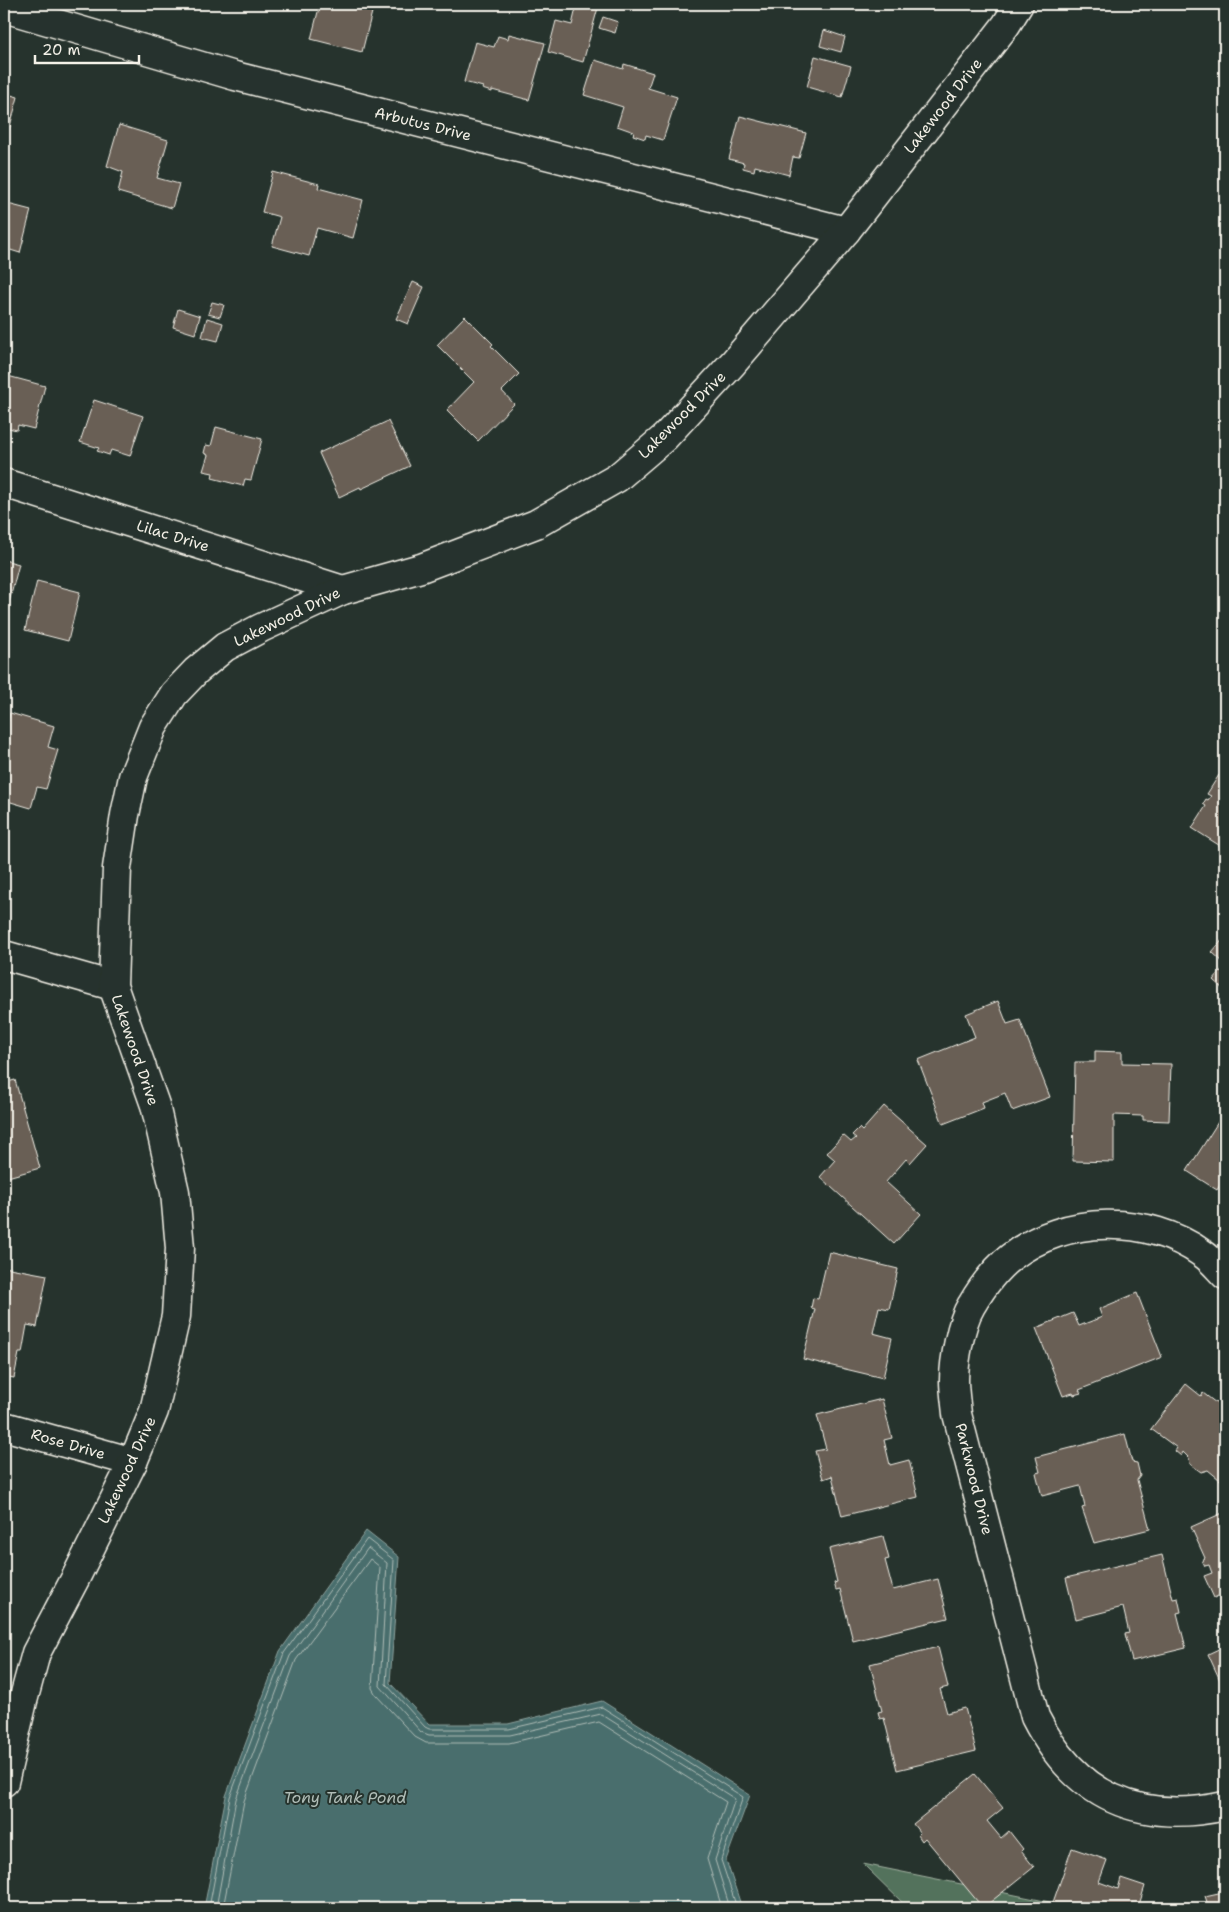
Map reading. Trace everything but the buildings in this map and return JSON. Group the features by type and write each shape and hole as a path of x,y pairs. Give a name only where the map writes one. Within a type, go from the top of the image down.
{"street":[{"name":"Lakewood Drive","path":"4,1782 22,1701 36,1653 133,1462 154,1411 169,1353 176,1316 180,1248 175,1192 155,1105 113,986 117,868 121,841 133,777 153,727 174,694 196,671 225,647 343,590 421,568 536,524 617,478 665,436 733,363 846,231 1006,25 1019,4"},
{"name":"Arbutus Drive","path":"4,8 235,76 846,231"},
{"name":"Lilac Drive","path":"4,483 343,590"},
{"path":"4,954 113,986"},
{"name":"Parkwood Drive","path":"1225,1275 1204,1254 1171,1236 1138,1227 1108,1224 1076,1228 1042,1239 1011,1257 988,1282 970,1308 959,1342 954,1380 958,1414 1030,1698 1035,1717 1046,1739 1062,1761 1088,1784 1114,1800 1145,1808 1175,1812 1206,1810 1225,1806"},
{"name":"Rose Drive","path":"4,1426 133,1462"}],"green space":[{"path":"863,1864 1079,1908 908,1908"}],"water":[{"name":"Tony Tank Pond","path":"366,1531 399,1557 390,1683 429,1724 508,1724 602,1701 750,1795 726,1860 742,1908 204,1908 226,1796 280,1651"}]}
